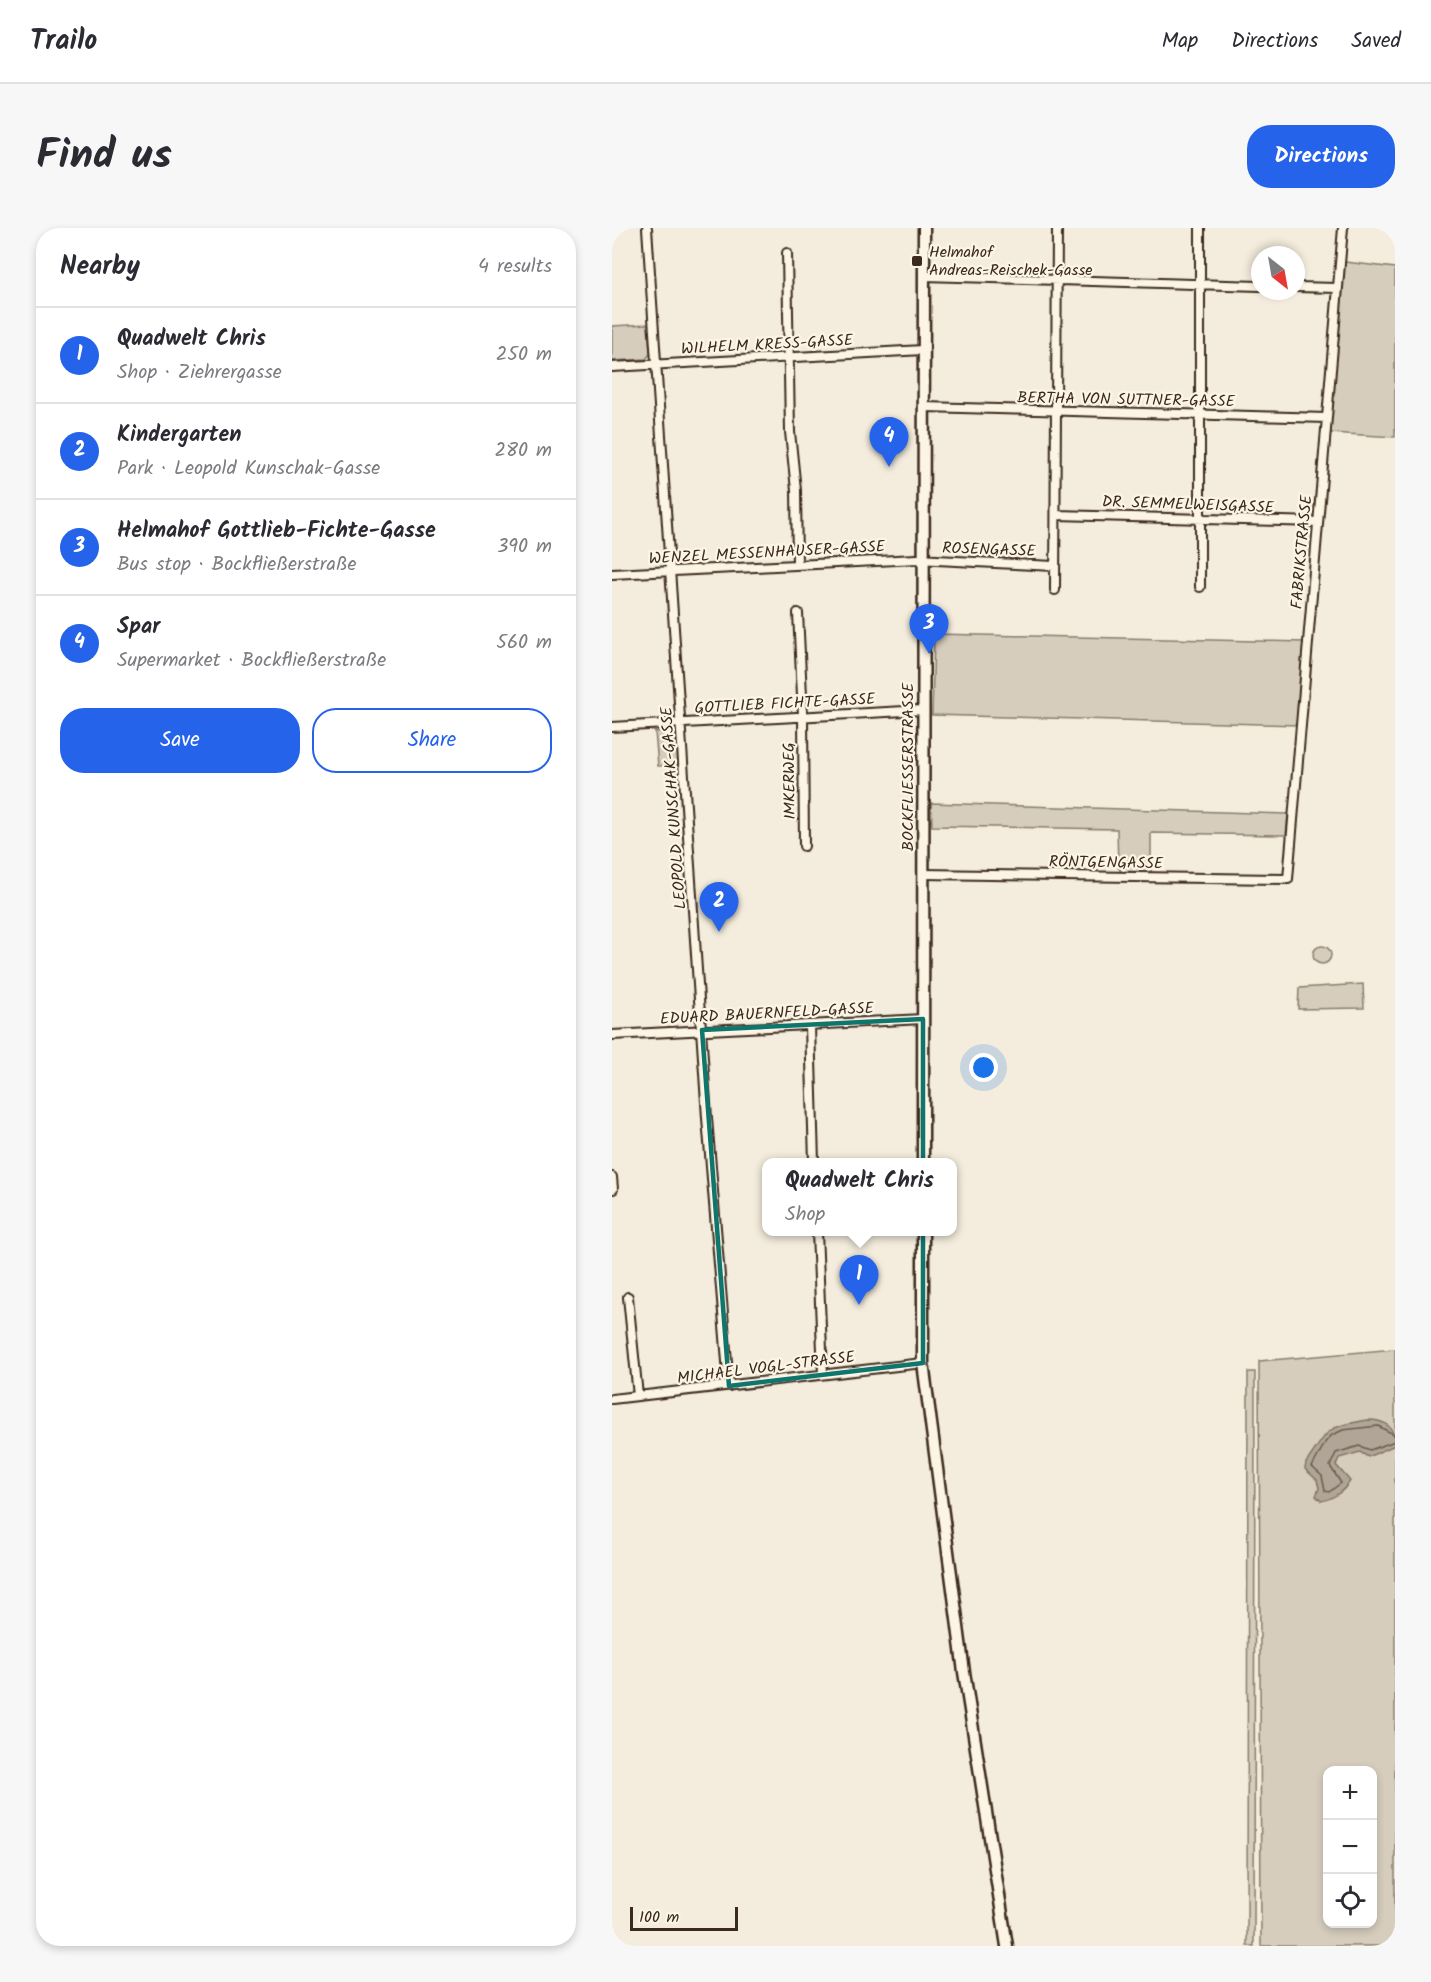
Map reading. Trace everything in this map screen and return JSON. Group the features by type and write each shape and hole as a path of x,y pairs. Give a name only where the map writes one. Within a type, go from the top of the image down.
{"main road":[{"name":"BOCKFLIESSERSTRASSE","path":"923,1158 924,228"},
{"path":"923,1236 923,1363 964,1672 1007,1946"}],"street":[{"name":"LEOPOLD KUNSCHAK-GASSE","path":"647,228 729,1386"},
{"path":"1055,590 1057,228"},
{"path":"1200,228 1200,587"},
{"name":"FABRIKSTRASSE","path":"1288,879 1343,228"},
{"path":"787,253 797,564"},
{"path":"924,276 1251,286"},
{"path":"1305,287 1338,288"},
{"name":"WILHELM KRESS-GASSE","path":"612,367 923,350"},
{"name":"BERTHA VON SUTTNER-GASSE","path":"924,407 1327,418"},
{"name":"DR. SEMMELWEISGASSE","path":"1057,514 1318,522"},
{"name":"WENZEL MESSENHAUSER-GASSE","path":"612,574 923,560"},
{"name":"ROSENGASSE","path":"923,560 1054,566"},
{"name":"IMKERWEG","path":"798,613 803,716 804,846"},
{"name":"GOTTLIEB FICHTE-GASSE","path":"612,727 923,710"},
{"name":"RÖNTGENGASSE","path":"923,874 1288,879"},
{"name":"EDUARD BAUERNFELD-GASSE","path":"612,1035 923,1019"},
{"path":"810,1026 814,1158"},
{"path":"612,1177 613,1189"},
{"path":"817,1236 823,1374"},
{"path":"628,1297 638,1396"},
{"name":"MICHAEL VOGL-STRASSE","path":"612,1399 923,1363"}],"highlighted area":[{"path":"923,1019 923,1363 729,1386 702,1030"}],"shaded area":[{"path":"1345,262 1395,268 1395,437 1330,433"},
{"path":"648,324 650,354 646,359 612,361 612,326"},
{"path":"934,634 1305,642 1297,725 932,715"},
{"path":"676,731 679,765 658,766 655,732"},
{"path":"931,803 1288,814 1286,835 1151,833 1151,873 1122,873 1118,867 1117,829 932,826"},
{"path":"1322,946 1328,949 1331,955 1328,961 1322,964 1316,961 1313,955 1316,949"},
{"path":"1363,984 1364,1008 1298,1009 1299,988"},
{"path":"1395,1349 1395,1946 1261,1946 1259,1361"},
{"path":"1248,1372 1255,1372 1254,1946 1247,1946"}],"water":[{"path":"1368,1420 1380,1421 1388,1426 1395,1439 1395,1445 1368,1457 1360,1452 1339,1458 1336,1465 1350,1481 1338,1494 1321,1501 1316,1496 1319,1488 1317,1480 1305,1469 1306,1463 1330,1431 1343,1425"}],"place":[{"name":"Helmahof Andreas-Reischek-Gasse","path":"917,261"},
{"name":"Spar","path":"889,467"},
{"name":"Helmahof Gottlieb-Fichte-Gasse","path":"929,654"},
{"name":"Kindergarten","path":"719,932"},
{"name":"Quadwelt Chris","path":"859,1305"}]}
